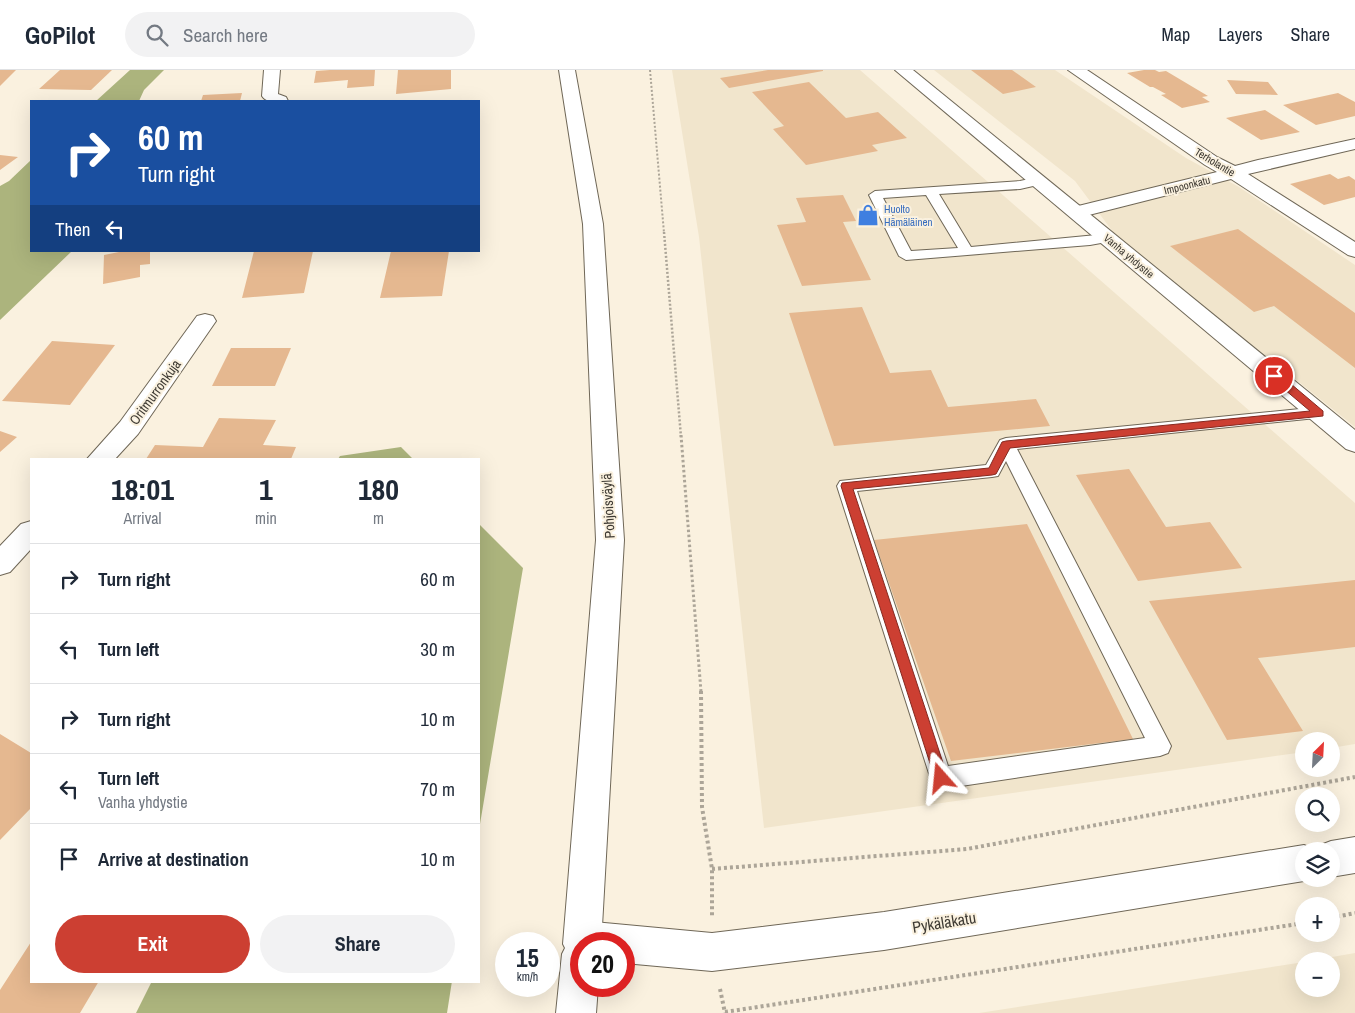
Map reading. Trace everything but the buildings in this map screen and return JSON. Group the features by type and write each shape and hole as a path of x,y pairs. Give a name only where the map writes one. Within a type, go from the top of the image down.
{"street":[{"path":"272,70 270,96 278,100"},
{"name":"Pohjoisväylä","path":"567,70 593,224 610,540 583,932"},
{"name":"Vanha yhdystie","path":"903,70 1355,443"},
{"name":"Terholantie","path":"1076,70 1211,161 1234,173 1355,250"},
{"name":"Impoonkatu","path":"1077,212 1234,173 1258,165 1355,144"},
{"name":"Oritmurronkuja","path":"101,458 129,428 205,321"},
{"path":"0,564 30,532"},
{"path":"1340,858 1355,855"},
{"name":"Pykäläkatu","path":"635,948 712,952 884,932 1295,864"},
{"name":"Pohjoisväylä","path":"576,1013 577,997"}],"lane":[{"path":"1038,181 1020,185 875,195 906,256 1107,238"},
{"path":"930,191 966,251"},
{"path":"1006,444 1320,413"},
{"path":"1006,444 1160,746 941,778 846,486 992,471 1006,444"}],"path":[{"path":"650,70 701,679 702,807 712,869 712,952 725,1012 1295,924"},
{"path":"712,869 967,849 1355,777"},
{"path":"1340,916 1355,913"}],"shaded area":[{"path":"672,70 860,70 1355,503 1355,744 1340,746 1340,732 1295,732 1295,753 764,828 699,237"},
{"path":"934,70 1055,70 1186,158 1239,187 1355,265 1355,427 1116,236 1075,181"},
{"path":"1355,953 1355,1013 979,1013 1295,963 1295,997 1340,997 1340,956"}],"green space":[{"path":"130,70 164,70 144,90 139,100 97,100"},
{"path":"30,161 30,252 71,252 0,320 0,186 9,181"},
{"path":"401,447 412,458 339,458 340,456"},
{"path":"480,525 523,568 480,824"},
{"path":"151,983 452,983 447,1013 136,1013"}],"place":[{"name":"Huolto Hämäläinen","path":"868,215"}],"route":[{"path":"941,778 846,486 992,471 1006,444 1320,413 1274,376"}]}
